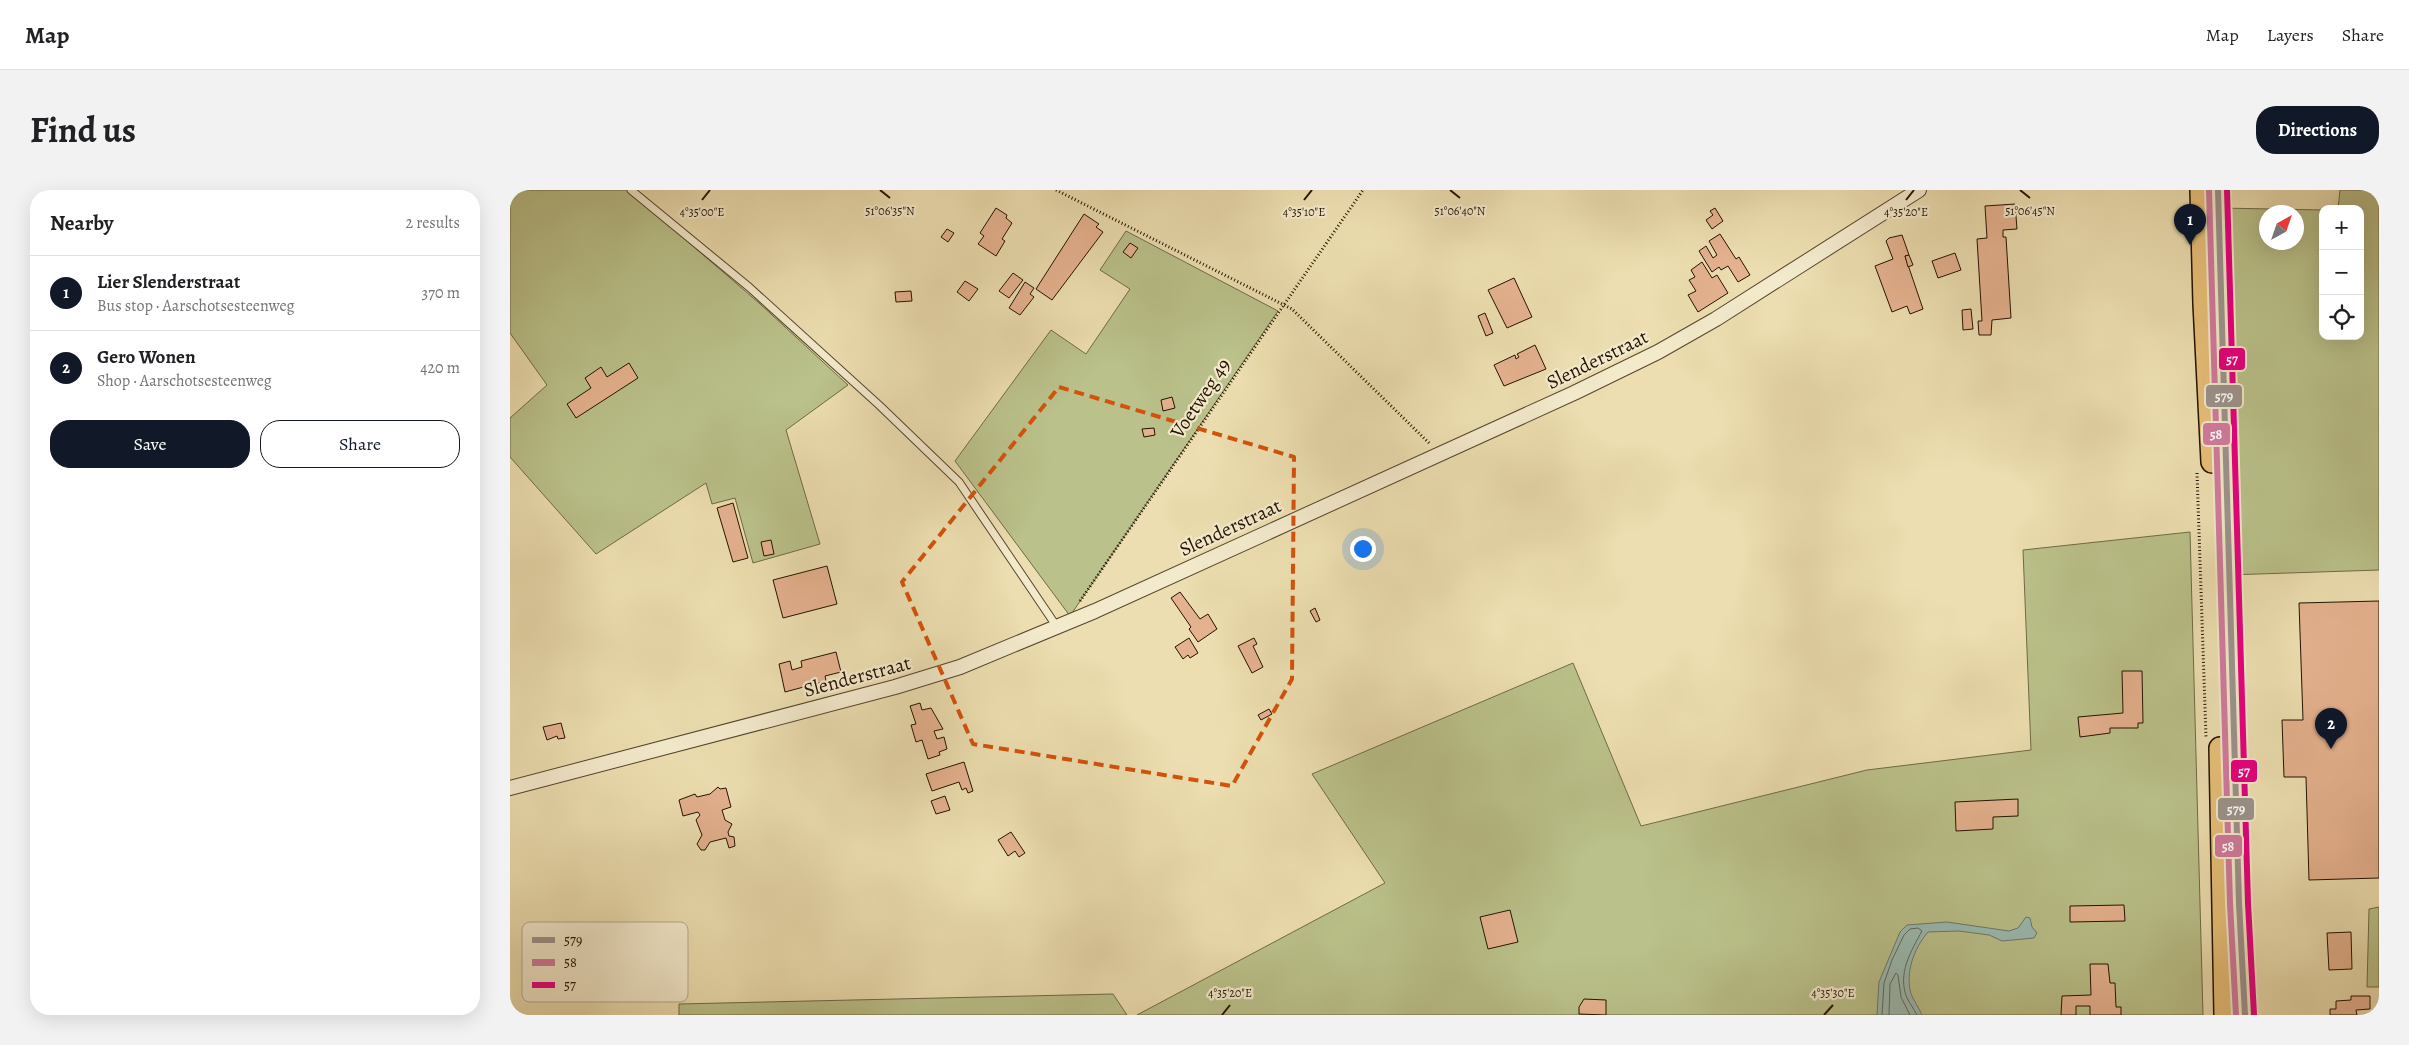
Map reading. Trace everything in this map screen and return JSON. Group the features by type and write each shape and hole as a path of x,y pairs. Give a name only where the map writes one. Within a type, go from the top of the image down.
{"main road":[{"path":"2201,190 2219,715 2225,1015"},
{"path":"2218,190 2239,903 2245,1015"}],"street":[{"name":"Slenderstraat","path":"510,788 896,687 960,667 1061,626 1437,456 1658,352 1716,319 1919,190"}],"lane":[{"path":"631,190 749,287 879,405 959,482 1061,626"}],"path":[{"path":"1056,190 1292,308 1429,441 1437,456"},
{"name":"Voetweg 49","path":"1061,626 1363,190"},
{"path":"2197,468 2206,747"}],"highlighted area":[{"path":"1059,387 1294,457 1292,679 1232,786 973,744 902,582"}],"green space":[{"path":"510,190 628,190 759,303 848,385 786,430 820,544 753,563 735,498 712,504 706,483 596,554 510,457 510,418 547,385 510,333"},
{"path":"2340,190 2379,190 2379,570 2228,575 2219,208 2259,209 2259,250 2304,250 2304,210 2319,210 2319,340 2364,340 2364,205 2338,205"},
{"path":"1126,231 1278,311 1070,616 955,461 1051,330 1086,354 1130,289 1100,270"},
{"path":"2190,532 2203,1015 1137,1015 1385,883 1312,774 1573,663 1641,826 1867,770 2031,750 2023,550"},
{"path":"2379,907 2379,987 2367,987 2369,909"},
{"path":"1113,994 1127,1015 679,1015 679,1004"}],"water":[{"path":"2026,917 2030,918 2032,927 2037,933 2034,938 2002,941 1989,935 1959,931 1928,932 1915,953 1909,978 1911,994 1922,1015 1877,1015 1879,982 1900,932 1907,925 1947,922 2009,931 2018,928"}],"building":[{"path":"2015,204 2017,229 2003,230 2003,237 2006,237 2011,318 1992,320 1991,335 1979,335 1978,321 1982,321 1977,239 1987,238 1985,206"},
{"path":"996,208 1007,215 1006,218 1012,223 1002,239 1005,241 996,256 978,244 984,236 980,233"},
{"path":"1715,208 1723,221 1712,229 1706,220 1713,215 1710,211"},
{"path":"1084,214 1099,224 1096,227 1103,232 1052,300 1036,289"},
{"path":"947,229 954,233 948,242 941,237"},
{"path":"1720,234 1736,259 1739,257 1750,275 1738,282 1728,266 1721,270 1719,267 1712,272 1699,251 1706,246 1713,258 1717,255 1709,241"},
{"path":"1902,235 1909,255 1905,256 1923,309 1910,314 1907,306 1892,312 1875,266 1893,259 1886,241 1889,238"},
{"path":"1130,243 1138,248 1131,258 1123,252"},
{"path":"1955,253 1961,270 1938,278 1932,261"},
{"path":"1909,255 1913,265 1908,267 1905,256"},
{"path":"1702,262 1712,278 1717,275 1728,293 1698,312 1688,295 1696,291 1689,280 1695,277 1691,270"},
{"path":"1013,273 1023,280 1009,298 999,291"},
{"path":"1514,278 1532,317 1507,328 1488,290"},
{"path":"965,281 978,289 969,301 957,292"},
{"path":"1025,282 1034,288 1030,294 1034,297 1020,315 1009,308"},
{"path":"911,291 912,301 896,302 895,292"},
{"path":"1971,309 1973,329 1963,330 1962,310"},
{"path":"1485,313 1493,333 1486,336 1478,316"},
{"path":"1535,345 1546,369 1504,386 1494,365 1515,355 1516,359 1519,357 1517,354"},
{"path":"629,363 638,378 576,418 567,404 591,388 585,378 601,367 607,377"},
{"path":"1172,397 1175,408 1163,411 1161,400"},
{"path":"1154,428 1155,435 1144,437 1142,429"},
{"path":"733,503 748,558 733,562 717,508"},
{"path":"771,540 774,554 764,556 761,542"},
{"path":"827,566 837,604 783,618 773,580"},
{"path":"1180,592 1200,619 1208,614 1217,629 1198,642 1189,629 1191,627 1171,598"},
{"path":"2379,601 2379,878 2309,880 2306,777 2284,777 2282,720 2303,720 2299,603"},
{"path":"1315,608 1320,620 1316,622 1310,611"},
{"path":"1189,638 1198,653 1190,658 1188,655 1183,659 1175,647"},
{"path":"1254,638 1257,644 1253,646 1263,667 1252,673 1238,646"},
{"path":"836,652 841,672 825,676 826,681 785,692 779,664 790,661 792,670 802,667 801,661"},
{"path":"2122,671 2142,671 2143,723 2138,723 2138,728 2110,728 2110,733 2080,737 2078,717 2123,713"},
{"path":"920,703 922,710 931,708 943,729 934,731 937,739 944,737 947,749 939,752 940,755 928,759 922,740 916,742 911,725 916,724 910,706"},
{"path":"1269,709 1272,714 1261,720 1258,715"},
{"path":"561,723 565,738 558,739 557,736 547,740 543,727"},
{"path":"964,762 973,791 968,793 966,788 962,790 959,782 932,791 926,774"},
{"path":"718,787 720,789 726,788 731,807 722,810 725,820 732,824 728,832 729,836 734,837 735,846 729,848 726,838 710,842 705,850 701,850 697,844 702,835 696,820 700,815 698,812 683,816 679,800 695,794 697,797 710,794"},
{"path":"945,796 950,810 936,814 931,801"},
{"path":"2018,799 2018,816 1993,817 1993,829 1956,831 1955,802"},
{"path":"1011,832 1025,853 1019,857 1015,851 1008,856 998,840"},
{"path":"2124,905 2125,921 2070,922 2070,906"},
{"path":"1510,910 1518,942 1488,949 1480,917"},
{"path":"2351,932 2352,969 2329,970 2327,933"},
{"path":"2090,964 2108,964 2110,983 2115,983 2116,1007 2121,1007 2121,1015 2090,1015 2090,1006 2076,1006 2076,1015 2061,1015 2062,996 2091,995"},
{"path":"2351,996 2370,996 2370,1009 2356,1010 2357,1015 2330,1015 2330,1009 2336,1009 2336,1001 2351,1000"},
{"path":"1584,999 1606,1000 1606,1015 1579,1014 1579,1007"}],"transit line":[{"name":"58","path":"2209,190 2230,903 2236,1015"},
{"name":"579","path":"2218,190 2239,903 2245,1015"},
{"name":"57","path":"2227,190 2248,903 2254,1015"}],"place":[{"name":"Lier Slenderstraat","path":"2190,245"},
{"name":"Gero Wonen","path":"2331,749"}]}
